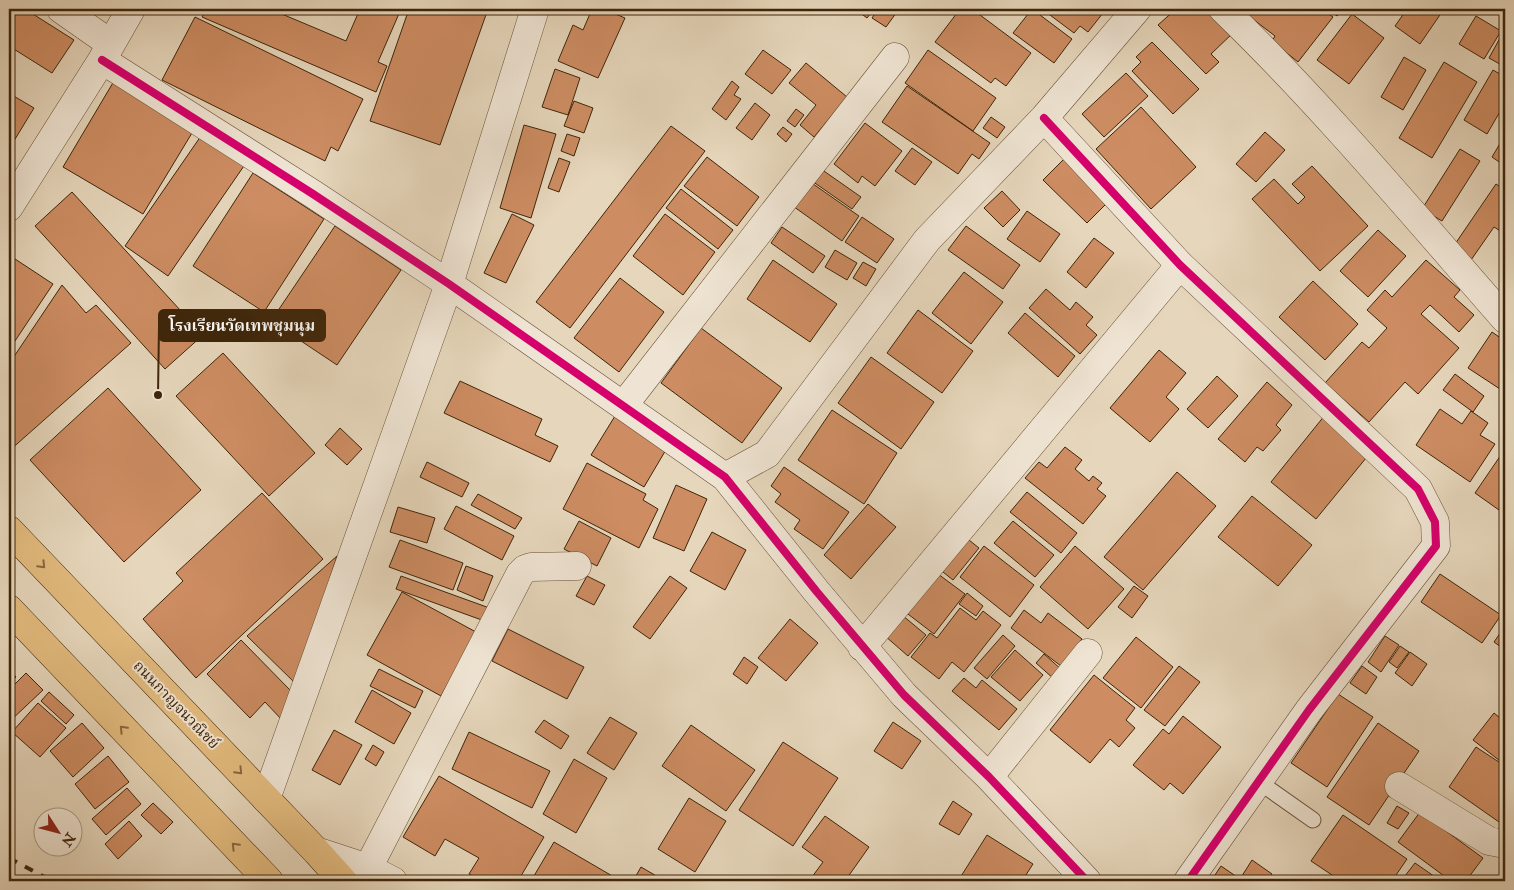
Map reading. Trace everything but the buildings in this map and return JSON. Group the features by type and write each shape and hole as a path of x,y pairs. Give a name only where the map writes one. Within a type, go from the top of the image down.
{"highway":[{"name":"ถนนกาญจนวณิชย์","path":"9,530 343,881"},
{"path":"9,609 269,881"}],"street":[{"path":"60,9 106,52 305,189 449,284 725,477 862,647 904,696 989,777 1072,876"},
{"path":"9,207 131,9"},
{"path":"266,799 449,284 535,9"},
{"path":"725,477 766,454 927,240 1044,118 1137,9"},
{"path":"1223,9 1340,131 1505,320"},
{"path":"623,406 896,57"},
{"path":"1044,118 1180,265 1418,489 1435,522 1436,546 1309,710 1188,881"},
{"path":"862,647 1180,265"},
{"path":"368,868 520,574 525,569 531,567 577,566"},
{"path":"989,777 1088,653"},
{"path":"1399,786 1488,841 1505,844"},
{"path":"316,851 368,868 393,881"}],"lane":[{"path":"1259,782 1313,820"}],"railway":[{"path":"9,858 52,881"}],"cycle path":[{"path":"102,60 313,194 449,284 725,477 817,592 904,695 989,777 1087,881"},
{"path":"1044,118 1180,265 1418,489 1435,522 1436,546 1309,710 1188,881"}],"place":[{"name":"โรงเรียนวัดเทพชุมนุม","path":"158,395"}]}
